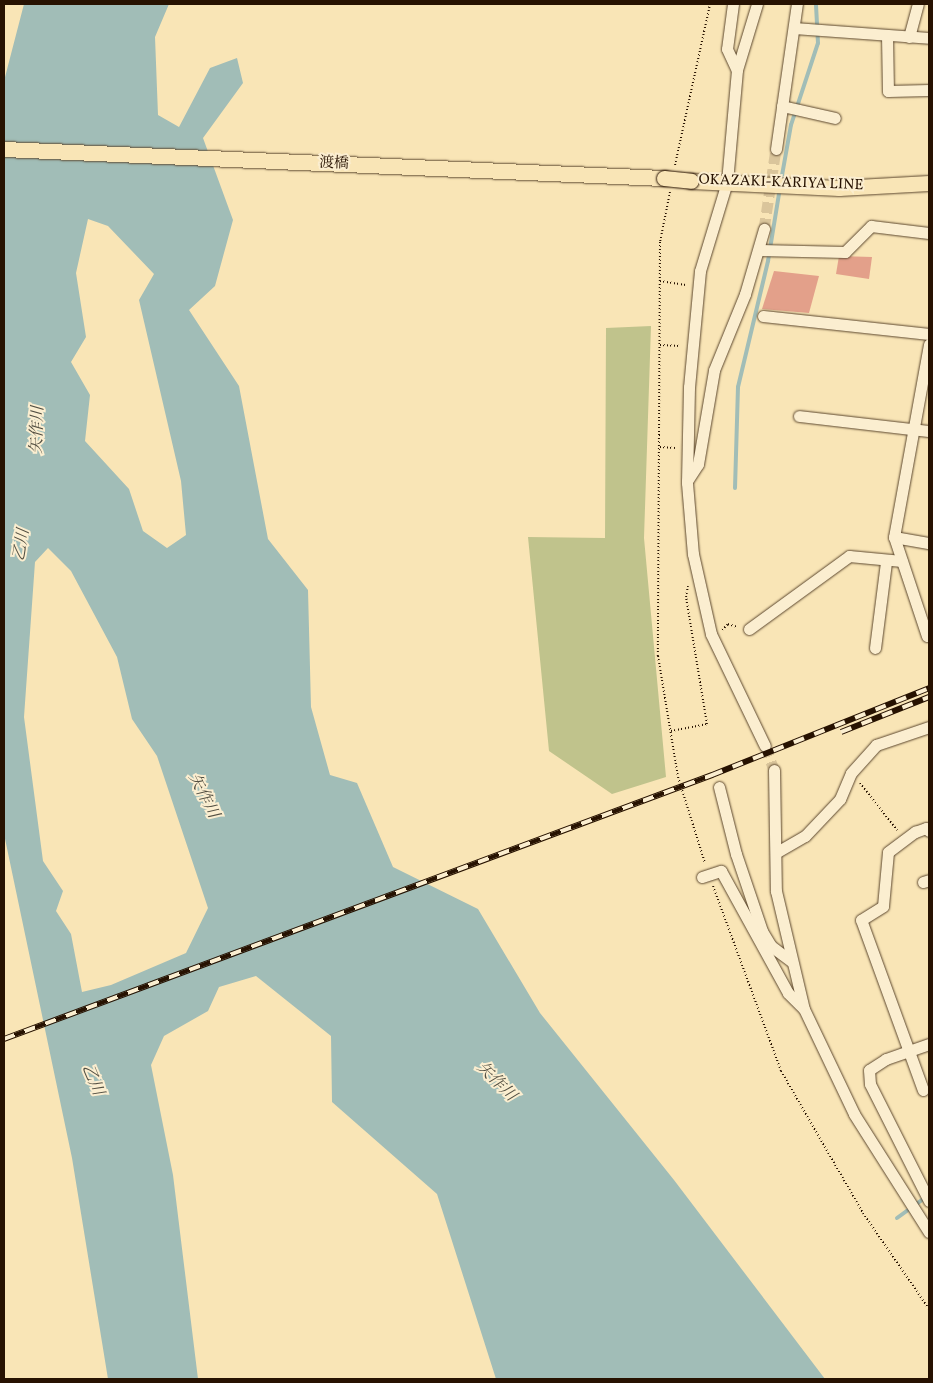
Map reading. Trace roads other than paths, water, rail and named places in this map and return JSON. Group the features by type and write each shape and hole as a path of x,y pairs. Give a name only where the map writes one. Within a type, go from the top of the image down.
{"main road":[{"name":"渡橋","path":"4,149 664,178"},
{"name":"OKAZAKI-KARIYA LINE","path":"664,178 839,188 929,183"}],"street":[{"path":"733,4 727,49 737,70"},
{"path":"757,4 737,70 727,182 699,287 693,347 687,483 693,554 713,638 765,746"},
{"path":"776,148 797,4"},
{"path":"910,37 918,4"},
{"path":"794,28 929,38"},
{"path":"888,35 888,91 929,90"},
{"path":"782,106 835,118"},
{"path":"760,250 845,252 871,226 929,233"},
{"path":"687,483 698,464 705,410 721,347 760,250 764,229"},
{"path":"763,316 929,334"},
{"path":"926,636 894,537 914,430 925,395 929,344"},
{"path":"799,416 929,431"},
{"path":"894,537 929,543"},
{"path":"749,630 850,556 886,562 902,561"},
{"path":"875,648 886,562"},
{"path":"777,852 805,836 840,799 851,772 876,745 929,728"},
{"path":"774,770 777,852 776,891 804,1009 854,1114 929,1232"},
{"path":"719,787 736,854 762,931 771,946 792,962"},
{"path":"923,1090 861,920 883,906 888,852 926,828 929,831"},
{"path":"702,877 721,871 788,993 804,1009"},
{"path":"929,1044 886,1059 869,1070 870,1084 929,1200"}],"water":[{"path":"24,4 169,4 155,37 158,115 179,127 210,68 237,58 243,83 203,138 233,220 215,286 189,310 239,386 268,539 308,590 311,707 330,775 357,783 393,867 478,909 540,1013 674,1180 825,1379 496,1379 437,1194 332,1102 331,1036 256,976 219,987 208,1011 164,1036 151,1065 173,1175 198,1379 108,1379 72,1158 4,834 4,81","holes":["88,219 108,226 154,274 139,300 181,481 186,535 167,548 143,531 129,489 85,441 90,395 71,362 86,337 76,273","48,548 71,571 117,657 132,719 157,756 208,908 186,953 111,985 82,992 71,934 56,911 63,891 43,861 24,717 35,562"]}],"waterway":[{"path":"781,181 791,125 818,43 816,4"},
{"path":"735,488 738,387 768,261 780,188"},
{"path":"897,1218 925,1198"}],"tunnel":[{"path":"764,229 776,149"},
{"path":"765,746 774,770"}],"railway":[{"path":"4,1039 712,775 929,688"},
{"path":"841,732 929,697"}],"water label":[{"name":"矢作川","path":"38,430"},
{"name":"乙川","path":"22,545"},
{"name":"矢作川","path":"203,796"},
{"name":"乙川","path":"92,1080"},
{"name":"矢作川","path":"496,1082"}]}
